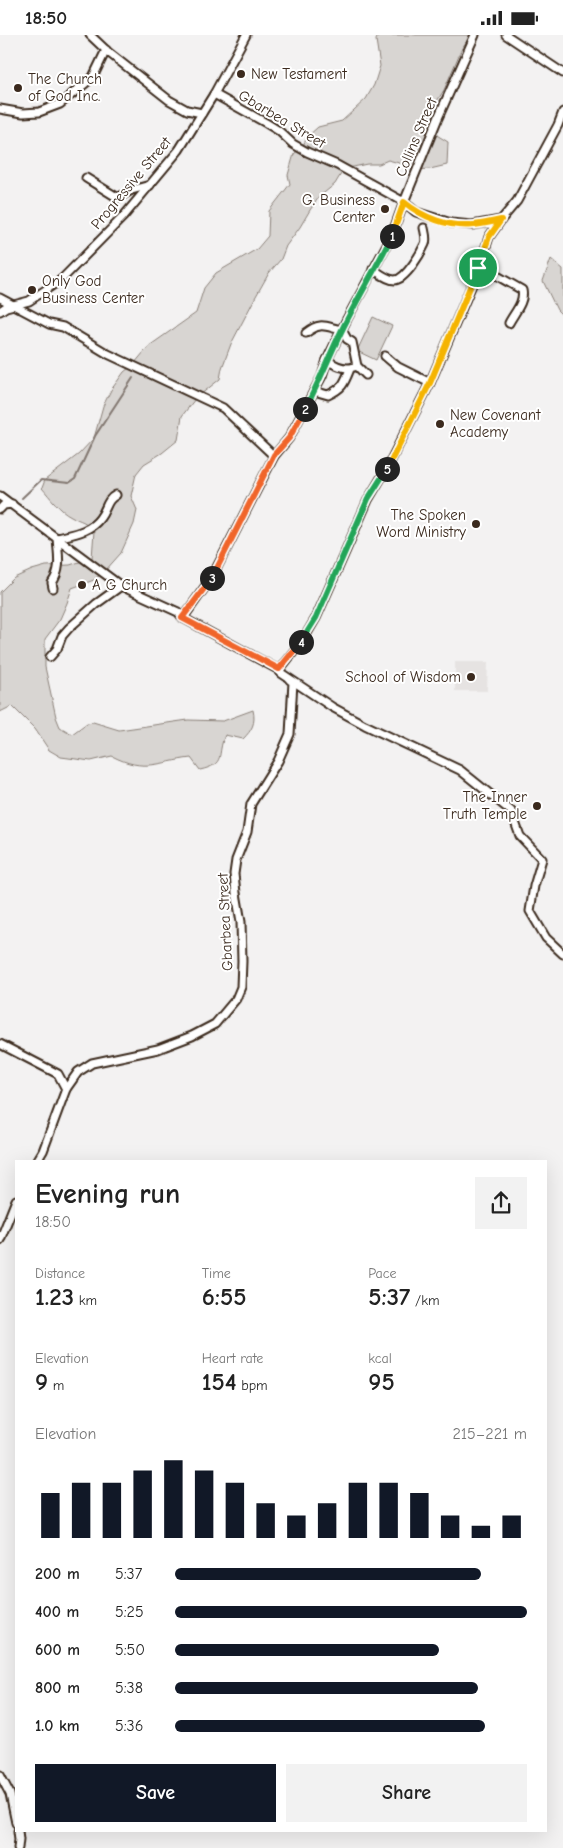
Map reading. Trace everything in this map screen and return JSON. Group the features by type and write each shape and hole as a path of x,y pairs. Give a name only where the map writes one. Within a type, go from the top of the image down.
{"street":[{"path":"90,35 106,50 170,100 187,110 202,113"},
{"name":"Progressive Street","path":"0,311 12,305 29,301 62,279 123,217 179,150 214,94 246,35"},
{"name":"Collins Street","path":"182,618 212,577 274,455 289,438 314,391 342,330 392,235 456,74 475,35"},
{"path":"506,35 563,73"},
{"path":"0,109 24,113 39,112 60,103 93,77 106,50"},
{"name":"Gbarbea Street","path":"214,94 279,131 293,144 314,156 337,165 404,202 416,212 451,223 472,225 501,220"},
{"path":"280,671 303,640 316,618 368,499 387,468 430,383 489,237 517,201 558,125 563,112"},
{"path":"86,178 115,197 120,197 132,190 150,185"},
{"path":"373,269 395,280 402,277 414,262 425,243 424,228"},
{"path":"478,268 487,269 522,290 521,302 509,323"},
{"path":"0,298 48,323 63,327 108,354 222,407 274,455"},
{"path":"306,333 316,326 328,325 342,330 347,339 352,342 353,367 342,388 328,395 314,391"},
{"path":"385,356 398,367 430,383"},
{"path":"327,360 332,364 353,367 366,375"},
{"path":"57,538 82,532 100,519 109,499 116,495"},
{"path":"0,497 13,504 121,586 178,612 182,618 280,671 341,712 446,764 460,769 511,811 520,835 542,859 534,886 530,911 546,938 563,954"},
{"path":"0,509 4,505 13,504"},
{"path":"53,588 52,583 58,574 60,556 57,538"},
{"path":"50,657 58,649 62,636 69,628 96,604 121,586"},
{"name":"Gbarbea Street","path":"37,1160 66,1089 78,1072 92,1063 158,1049 192,1036 215,1024 236,999 241,987 242,961 241,922 234,874 236,860 247,832 251,804 278,761 290,734 293,683 280,671"},
{"path":"0,1044 58,1073 66,1089"},
{"path":"0,1240 15,1202"},
{"path":"0,1775 10,1794 15,1818"},
{"path":"18,1832 18,1848"}],"shaded area":[{"path":"378,35 471,35 462,48 444,90 430,112 429,120 435,134 448,142 447,165 414,170 403,164 388,160 379,164 367,164 344,169 335,184 319,197 286,246 281,259 269,273 256,296 231,344 220,379 195,399 182,416 178,440 144,464 136,474 131,496 137,510 134,524 121,553 94,580 72,588 60,619 45,639 45,667 56,717 60,727 72,734 87,723 93,722 119,730 188,720 223,721 253,710 254,719 249,733 243,739 225,735 217,762 208,768 200,770 191,758 143,765 134,764 112,756 91,761 61,757 49,750 35,729 12,706 0,712 0,592 14,578 32,570 46,566 70,565 92,558 94,531 55,503 42,488 45,480 79,454 94,438 103,406 111,390 124,372 134,364 149,346 196,313 204,288 216,273 257,249 268,236 269,211 290,184 288,175 294,154 318,127 342,121 366,99 374,85 380,66 376,40"},
{"path":"551,259 563,269 563,316 557,310 543,281"},
{"path":"373,317 392,326 376,360 357,351"},
{"name":"School of Wisdom","path":"455,662 488,662 487,691 455,691"}],"waterway":[{"path":"22,498 41,480 69,483 75,479 95,436 133,378"}],"place":[{"name":"New Testament","path":"241,74"},
{"name":"The Church of God Inc.","path":"18,88"},
{"name":"G. Business Center","path":"385,209"},
{"name":"Only God Business Center","path":"32,290"},
{"name":"New Covenant Academy","path":"440,424"},
{"name":"The Spoken Word Ministry","path":"476,524"},
{"name":"A G Church","path":"82,585"},
{"name":"School of Wisdom","path":"471,677"},
{"name":"The Inner Truth Temple","path":"537,806"}],"route":[{"path":"404,202 416,212 451,223 472,225 501,220 489,237 478,268 430,383 387,468 368,499 316,618 303,640 279,669 182,618 212,577 274,455 289,438 322,376 327,360 347,319 392,235 404,202"}]}
